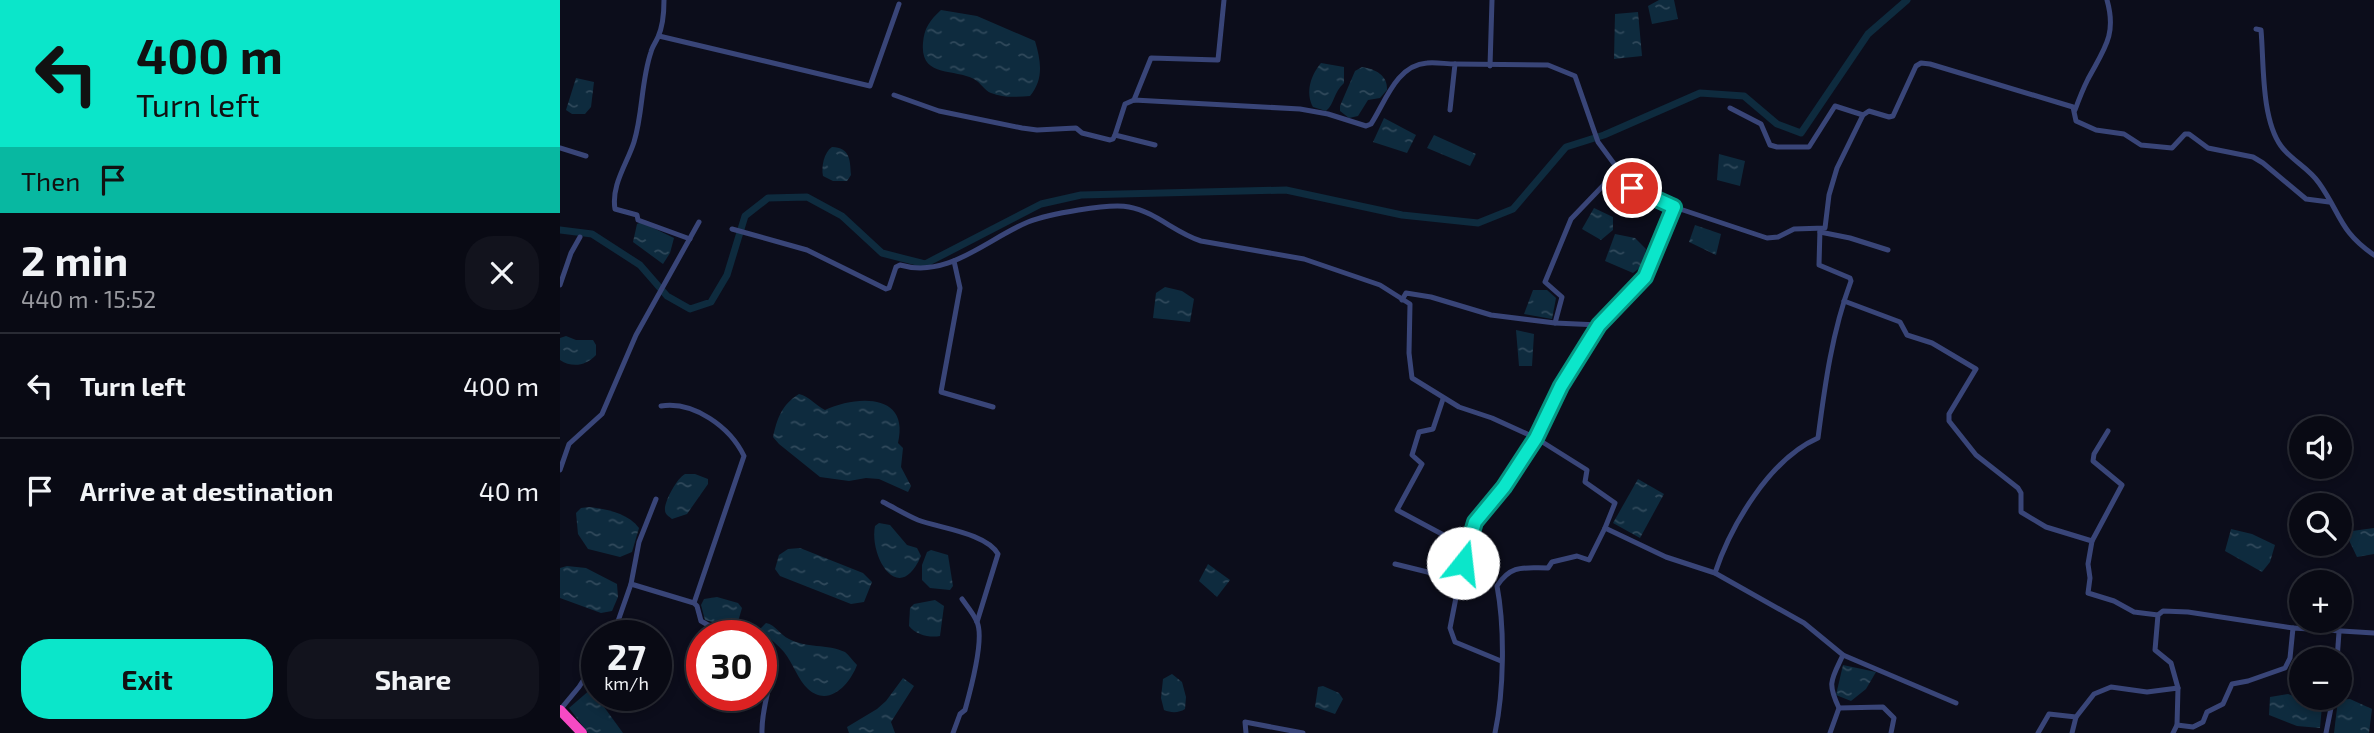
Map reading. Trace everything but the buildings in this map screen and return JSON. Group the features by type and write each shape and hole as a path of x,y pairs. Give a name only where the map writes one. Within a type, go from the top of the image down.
{"highway":[{"path":"560,710 582,733"}],"street":[{"path":"655,0 664,1 664,15 659,36 651,51 634,144 617,188 614,205 620,212 637,215 640,221 690,239"},
{"path":"1134,100 1151,58 1218,60 1224,0"},
{"path":"1490,66 1492,0"},
{"path":"2107,0 2112,18 2110,34 2101,59 2083,88 2075,110 2076,121 2096,130 2124,134 2141,145 2172,148 2185,134 2189,134 2208,148 2253,157 2306,199 2329,202"},
{"path":"659,36 870,86 873,84 900,4"},
{"path":"2256,29 2261,30 2266,106 2279,144 2319,183 2345,230 2356,243 2374,255"},
{"path":"894,95 939,111 1037,130 1076,128 1082,133 1110,140 1114,139 1125,104 1134,100 1300,109 1328,114 1366,126 1371,124 1390,90 1406,71 1424,63 1548,65 1575,76 1598,142 1632,188 1674,207 1767,238 1778,237 1794,229 1820,231 1888,250"},
{"path":"1715,573 1721,555 1753,498 1781,463 1800,446 1818,438 1830,351 1851,281 1850,278 1819,265 1820,231 1826,226 1829,195 1837,168 1863,115 1869,111 1893,116 1916,66 1921,63 2015,89 2073,107 2075,110"},
{"path":"1450,110 1455,64"},
{"path":"1730,108 1761,124 1770,145 1776,148 1810,147 1835,106 1863,115"},
{"path":"1115,135 1155,145"},
{"path":"560,148 586,156"},
{"path":"1555,323 1562,297 1545,282 1571,219 1618,170"},
{"path":"735,230 807,250 886,289 889,288 896,267 900,265 928,270 954,261 1031,220 1091,209 1128,206 1158,217 1186,236 1236,248 1304,259 1380,285 1410,304 1409,353 1412,378 1443,399 1536,438 1587,470 1585,482 1615,503 1589,560 1577,556 1552,562 1548,568 1514,569 1506,573 1497,586 1502,608 1501,690 1495,733"},
{"path":"1501,662 1455,642 1450,628 1466,547 1475,522 1504,487 1536,438 1561,386 1599,325 1645,277 1674,207"},
{"path":"560,470 569,444 602,414 620,369 699,222"},
{"path":"560,285 571,253 580,237"},
{"path":"954,261 960,288 941,392 993,407"},
{"path":"1402,300 1406,293 1443,300 1491,315 1599,325"},
{"path":"1843,301 1900,321 1907,335 1932,343 1976,369 1949,414 1949,421 1976,455 2018,488 2021,493 2021,512 2046,527 2092,541"},
{"path":"1443,399 1432,430 1419,432 1412,455 1422,464 1397,510 1466,547"},
{"path":"661,406 672,404 702,413 736,440 744,456 694,603"},
{"path":"2108,431 2094,454 2093,461 2122,485 2092,541 2088,564 2088,593 2114,601 2134,612 2158,615 2170,610 2289,627"},
{"path":"619,620 632,584 639,542 656,499"},
{"path":"883,502 919,520 979,539 995,548 998,554 977,622"},
{"path":"1605,528 1666,557 1715,573 1804,624 1843,655 1955,703"},
{"path":"1395,564 1460,580"},
{"path":"632,584 694,603 701,620"},
{"path":"953,733 960,714 965,710 975,676 979,636 977,622 962,599"},
{"path":"2158,615 2155,650 2171,663 2178,688 2177,726 2173,733"},
{"path":"2352,632 2374,633"},
{"path":"2177,726 2193,727 2203,722 2207,712 2223,704 2232,684 2285,668 2290,658 2292,633"},
{"path":"1839,708 1831,695 1832,679 1843,655"},
{"path":"560,710 581,684"},
{"path":"2072,733 2076,717 2094,694 2111,687 2147,692 2178,688"},
{"path":"1839,708 1882,707 1894,718 1891,733"},
{"path":"1830,733 1839,708"},
{"path":"2326,733 2331,710"},
{"path":"762,733 763,711"},
{"path":"2038,733 2049,714 2076,717"},
{"path":"1246,733 1245,722 1303,733"}],"water":[{"path":"1659,0 1674,0 1678,19 1652,24 1648,6"},
{"path":"941,10 977,16 1035,41 1040,70 1038,83 1030,96 996,95 974,79 940,70 927,62 923,43 926,29"},
{"path":"1638,12 1642,56 1614,59 1615,14"},
{"path":"1321,63 1344,67 1344,83 1326,111 1313,107 1309,95 1312,78"},
{"path":"1362,67 1380,74 1385,80 1387,90 1380,98 1368,100 1358,116 1349,118 1340,111 1340,106 1355,71"},
{"path":"576,78 594,82 591,107 585,114 572,114 566,110"},
{"path":"1384,118 1416,135 1407,153 1373,142"},
{"path":"1434,135 1476,154 1470,166 1427,148"},
{"path":"832,147 848,155 851,175 847,181 833,181 823,176 824,160"},
{"path":"1719,154 1745,161 1740,186 1717,180"},
{"path":"1594,208 1613,217 1613,230 1601,240 1582,229"},
{"path":"641,222 674,238 670,253 663,264 633,242 637,224"},
{"path":"1695,225 1721,234 1716,255 1689,242"},
{"path":"1615,234 1635,238 1646,249 1642,266 1633,273 1605,261"},
{"path":"1165,287 1182,291 1194,299 1190,322 1153,318 1156,293"},
{"path":"1533,290 1547,290 1556,298 1552,319 1524,314"},
{"path":"1516,330 1534,334 1532,366 1519,366"},
{"path":"566,336 576,340 593,340 596,355 579,365 560,360 560,338"},
{"path":"799,394 825,410 865,401 878,402 889,407 896,415 900,427 898,443 903,448 901,467 911,486 908,492 879,479 849,481 820,477 779,444 773,437 779,418 788,402"},
{"path":"685,474 695,474 708,479 708,484 687,514 672,519 666,514 665,506 675,485"},
{"path":"1638,479 1664,494 1640,538 1613,523"},
{"path":"589,507 616,513 639,528 632,552 620,557 588,549 578,534 576,513 581,508"},
{"path":"879,523 890,525 907,545 917,548 921,556 912,571 904,577 895,577 881,563 874,538 875,526"},
{"path":"2374,528 2374,554 2357,557 2352,547 2352,531"},
{"path":"2231,529 2252,534 2275,545 2270,562 2262,572 2225,551"},
{"path":"800,548 863,573 872,582 864,602 851,604 780,576 775,569 779,555 788,549"},
{"path":"931,550 948,555 953,586 950,590 930,588 922,580 922,565 927,552"},
{"path":"1208,564 1230,580 1217,597 1199,581"},
{"path":"560,568 586,568 617,584 618,597 612,611 601,613 560,598"},
{"path":"717,597 738,603 742,608 738,620 705,620 701,605 704,599"},
{"path":"935,600 944,606 940,636 915,632 909,626 910,608 914,604"},
{"path":"777,629 795,642 845,652 857,665 844,686 831,695 824,696 808,689 777,645"},
{"path":"1843,665 1876,672 1866,689 1851,701 1836,695"},
{"path":"1172,674 1182,682 1186,697 1185,709 1178,712 1164,710 1161,698 1163,679"},
{"path":"903,678 914,686 891,722 895,733 849,733 847,727 877,709"},
{"path":"1323,686 1339,693 1343,699 1335,714 1315,707 1318,687"},
{"path":"2289,694 2289,710 2322,710 2320,728 2297,726 2269,715 2270,697"},
{"path":"581,698 581,711 607,711 623,733 588,733 569,708"},
{"path":"2352,700 2372,709 2369,733 2334,733 2337,710 2352,710"}],"waterway":[{"path":"560,230 592,234 640,265 667,296 690,309 711,302 727,275 745,216 768,198 807,197 842,216 882,253 925,264 1041,204 1081,195 1286,190 1402,215 1478,223 1513,209 1566,147 1604,135 1700,93 1744,96 1777,124 1801,133 1868,34 1907,0"}],"route":[{"path":"1463,563 1475,522 1504,487 1536,438 1561,386 1599,325 1645,277 1674,207 1632,188"}]}
